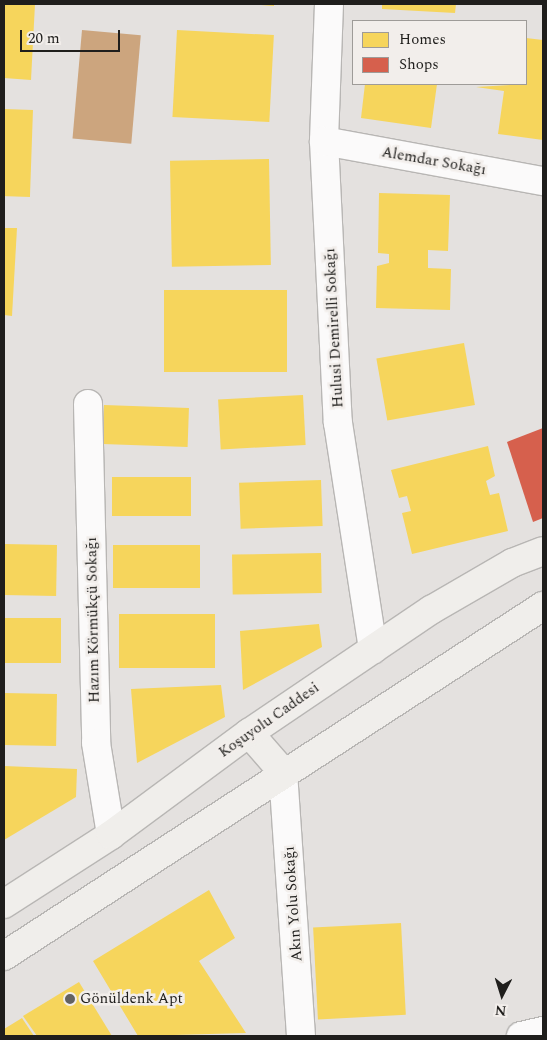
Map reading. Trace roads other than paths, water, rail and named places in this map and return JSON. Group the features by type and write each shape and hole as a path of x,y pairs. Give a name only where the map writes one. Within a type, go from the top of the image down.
{"street":[{"name":"Hulusi Demirelli Sokağı","path":"329,4 324,141 338,423 373,649"},
{"name":"Alemdar Sokağı","path":"324,141 543,181"},
{"name":"Hazım Körmükçü Sokağı","path":"88,404 96,743 111,835"},
{"name":"Koşuyolu Caddesi","path":"4,904 111,835 249,733 373,649 512,563 543,551"},
{"path":"4,956 284,772 543,606"},
{"path":"249,733 284,772"},
{"name":"Akın Yolu Sokağı","path":"284,772 301,1036"},
{"path":"521,1036 543,1031"}],"place":[{"name":"Gönüldenk Apt","path":"70,999"}]}
